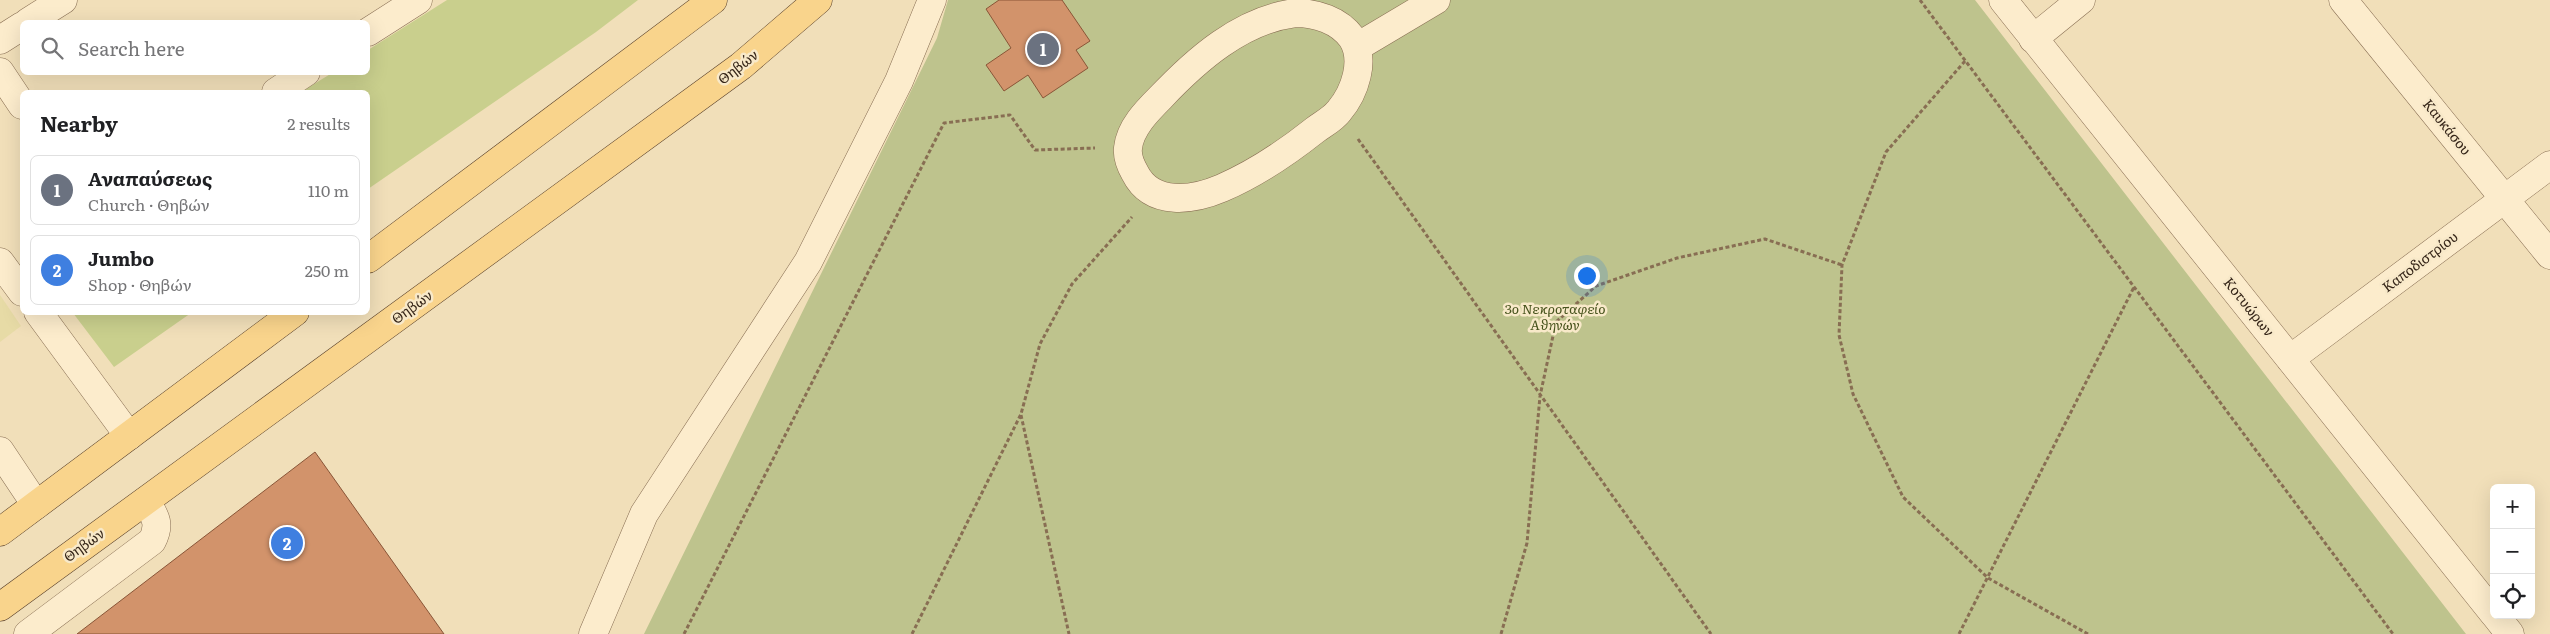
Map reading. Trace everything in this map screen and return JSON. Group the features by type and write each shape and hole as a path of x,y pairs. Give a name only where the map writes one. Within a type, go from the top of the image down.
{"main road":[{"path":"668,35 696,0"},
{"path":"370,258 713,0"},
{"name":"Θηβών","path":"3,604 741,66 818,0"},
{"path":"0,532 291,315"}],"street":[{"path":"31,20 63,0"},
{"path":"370,31 418,0"},
{"path":"593,634 644,514 808,262 899,82 932,0"},
{"path":"1357,47 1436,0"},
{"name":"Κοτυώρων","path":"2003,0 2490,610"},
{"path":"2033,39 2081,0"},
{"name":"Καυκάσου","path":"2342,0 2550,255"},
{"path":"1311,13 1339,25 1349,34 1357,47 1358,70 1352,88 1338,112 1280,158 1227,186 1190,198 1178,198 1154,193 1136,177 1131,167 1128,147 1138,122 1179,79 1208,53 1261,22 1282,14 1311,13"},
{"path":"0,40 20,27"},
{"path":"0,72 20,102"},
{"path":"279,90 302,75"},
{"name":"Καποδιστρίου","path":"2290,359 2550,165"},
{"path":"40,315 130,436"},
{"path":"0,451 36,505"},
{"path":"28,634 152,540 158,531 157,519 146,501"},
{"path":"3,604 19,634"},
{"name":"Κοτυώρων","path":"2497,619 2510,634"}],"path":[{"path":"1920,0 2393,634"},
{"path":"1965,60 1886,152 1842,265 1839,335 1853,394 1903,497 1988,578 2088,634"},
{"path":"1338,112 1711,634"},
{"path":"684,634 944,123 1010,115 1035,150 1128,147"},
{"path":"912,634 1020,414 1040,344 1072,284 1154,193"},
{"path":"1501,634 1527,543 1540,396 1556,322 1596,286 1677,258 1765,239 1842,265"},
{"path":"1959,634 2134,287"},
{"path":"1020,414 1069,634"}],"shaded area":[{"path":"0,295 21,326 0,342"}],"green space":[{"path":"447,0 638,0 596,32 370,188 370,90 304,90 329,75 370,75 370,49"},
{"name":"3ο Νεκροταφείο Αθηνών","path":"948,0 1975,0 2466,634 644,634 937,38"},
{"path":"75,315 188,315 114,367"}],"building":[{"path":"999,0 1062,0 1090,41 1076,50 1088,68 1043,98 1028,75 1004,91 986,65 1011,48 986,9"},
{"path":"315,452 444,634 77,634"}],"place":[{"name":"Αναπαύσεως","path":"1043,49"},
{"name":"Jumbo","path":"287,543"}]}
